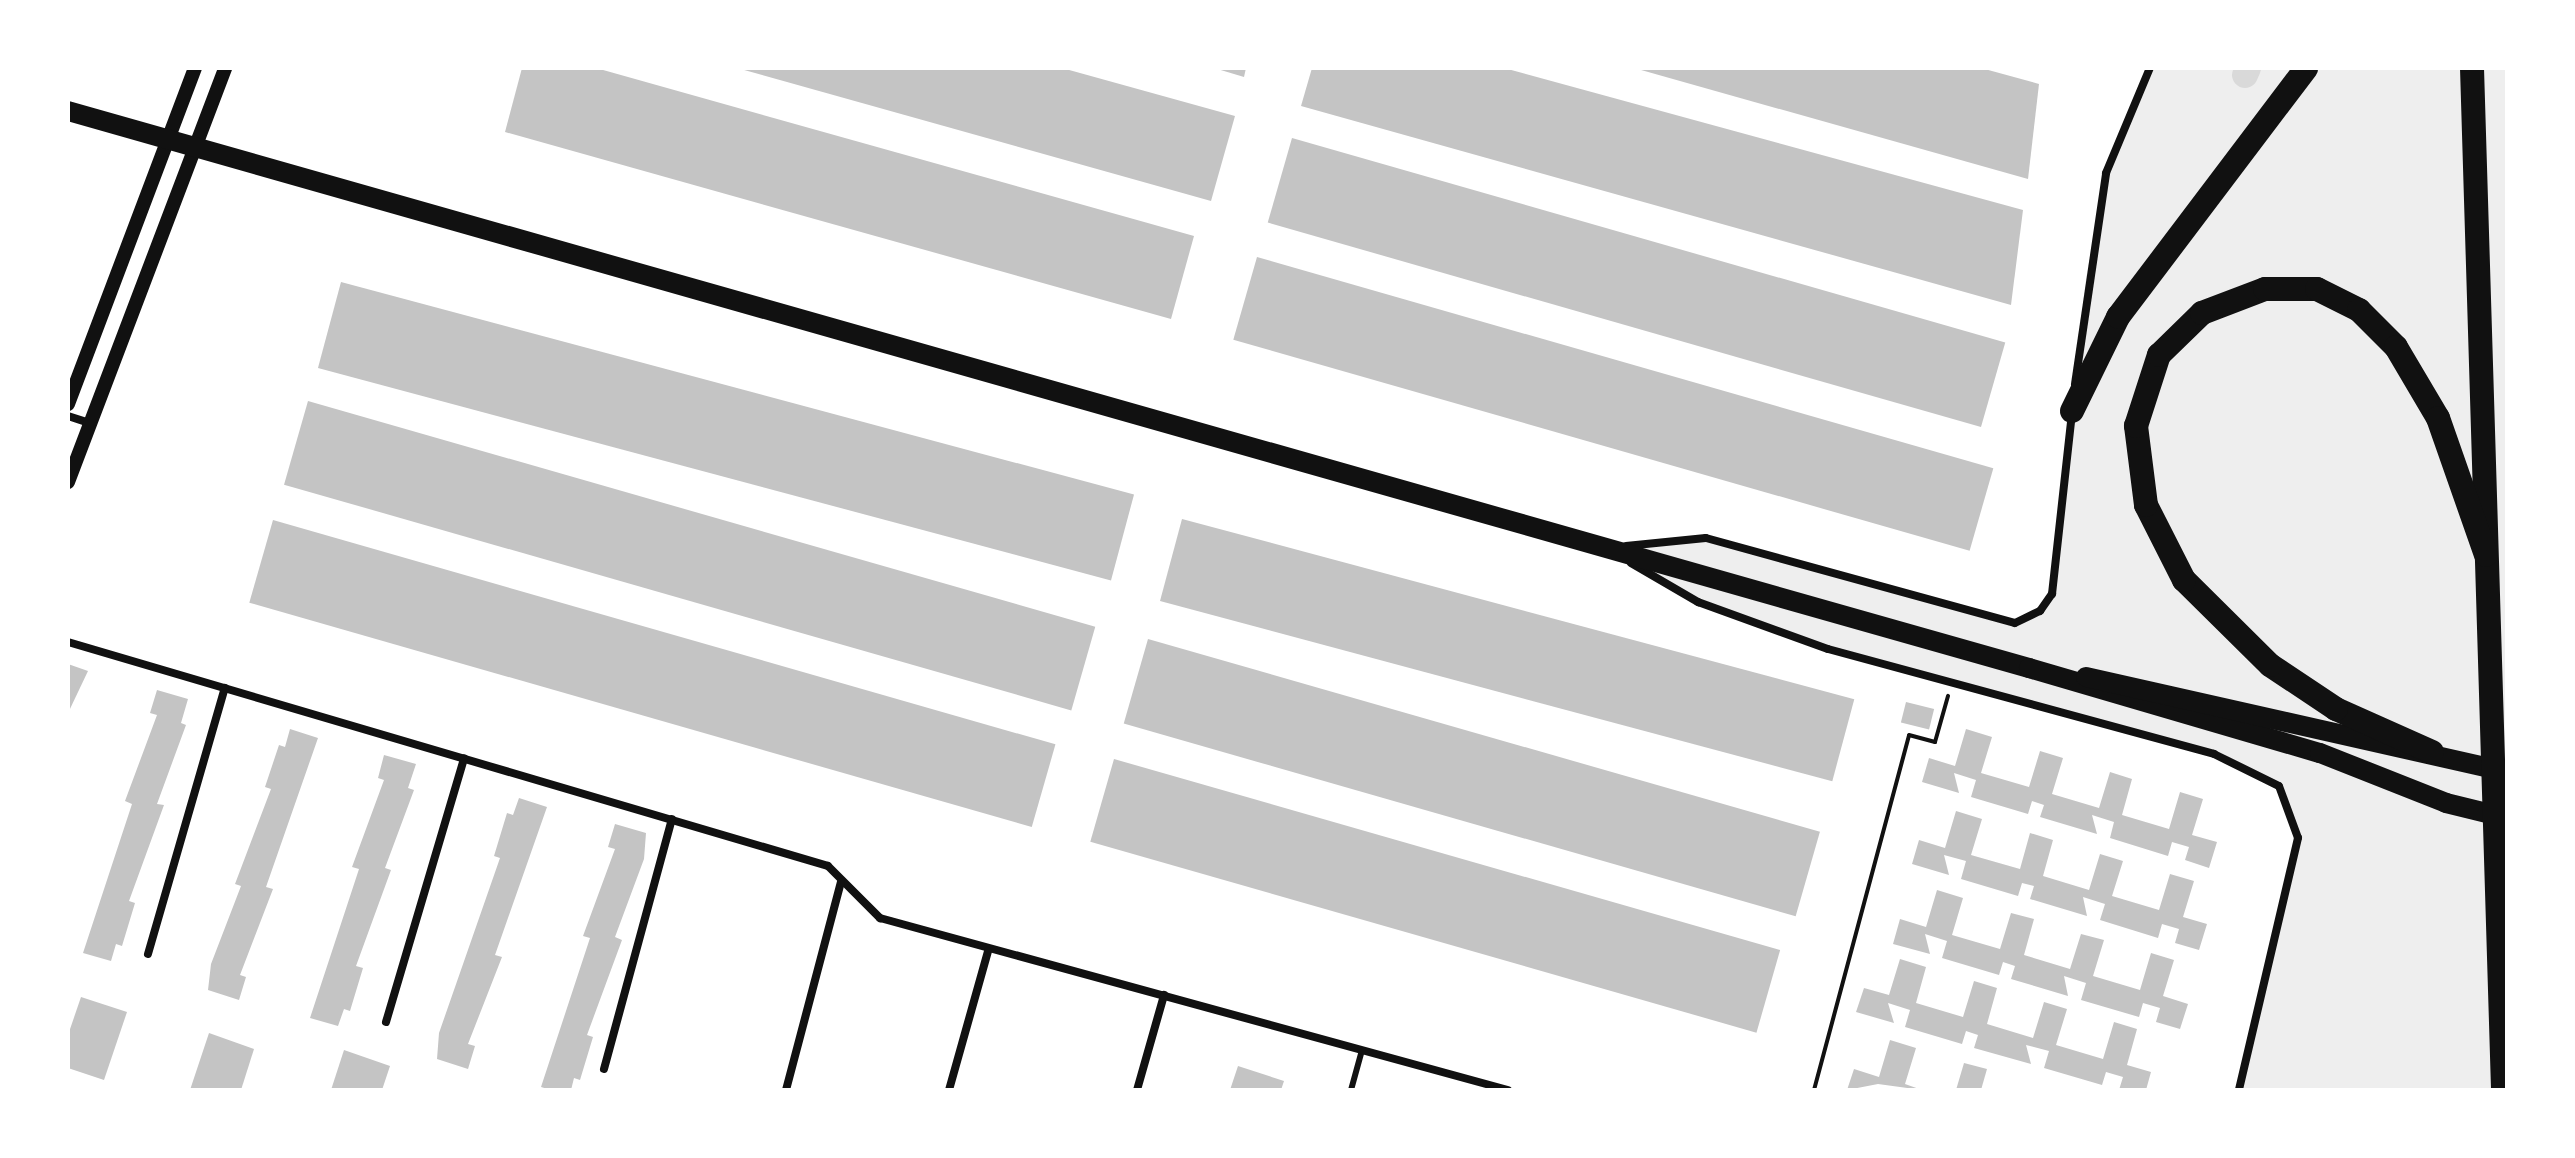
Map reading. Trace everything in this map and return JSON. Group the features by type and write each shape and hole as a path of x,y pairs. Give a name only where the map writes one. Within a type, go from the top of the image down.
{"highway":[{"path":"2072,411 2118,317 2306,68"},
{"path":"2472,68 2503,1090"},
{"path":"2432,752 2336,709 2270,665 2184,580 2146,505 2136,426 2159,355 2202,313 2265,289 2317,289 2359,310 2396,347 2438,418 2486,555"}],"main road":[{"path":"68,111 2029,668 2320,753 2446,803 2507,818"},
{"path":"2029,668 2432,752 2507,772"}],"street":[{"path":"68,404 195,68"},
{"path":"68,482 225,68"},
{"path":"1606,549 1706,538 2015,623 2040,611 2052,594 2072,411 2106,173 2150,68"},
{"path":"68,416 90,423"},
{"path":"1606,549 1698,602 1951,682 2214,754 2279,786 2298,838 2239,1090"},
{"path":"68,642 828,866 880,918 988,951 1164,995 1508,1090"},
{"path":"148,954 225,688"},
{"path":"386,1022 464,758"},
{"path":"604,1069 672,819"},
{"path":"786,1090 841,882"},
{"path":"949,1090 988,951"},
{"path":"1137,1090 1164,995"}],"lane":[{"path":"1351,1090 1362,1050"}],"path":[{"path":"1814,1090 1909,735 1935,742 1951,682"}],"shaded area":[{"path":"2150,68 2507,68 2507,1090 2239,1090 2298,838 2279,786 2247,767 1828,649 1698,602 1606,549 1706,538 2015,623 2039,611 2052,594 2086,278 2106,173"}],"building":[{"path":"522,68 596,68 1194,236 1171,319 505,132"},
{"path":"737,68 1062,68 1235,116 1211,201"},
{"path":"1214,68 1246,68 1244,77"},
{"path":"1312,68 1504,68 2023,210 2011,305 1301,106"},
{"path":"1634,68 1981,68 2039,84 2028,179"},
{"path":"1292,138 2005,343 1981,427 1268,223"},
{"path":"1257,257 1993,468 1970,551 1233,340"},
{"path":"341,282 1134,494 1111,580 318,368"},
{"path":"308,401 1095,627 1071,710 284,485"},
{"path":"1182,519 1854,699 1832,781 1160,601"},
{"path":"273,520 1055,744 1032,827 249,603"},
{"path":"1148,639 1820,832 1796,916 1124,724"},
{"path":"68,664 88,671 69,711 68,711"},
{"path":"157,690 188,699 181,723 186,725 157,804 164,805 129,901 135,903 122,946 116,944 111,961 83,953 132,804 125,801 157,715 150,713"},
{"path":"1906,702 1934,709 1929,729 1901,722"},
{"path":"290,729 318,738 266,887 273,889 240,975 246,977 239,1000 208,990 211,964 241,886 235,884 271,789 265,787 279,745 285,747"},
{"path":"1966,729 1992,737 1981,773 2029,787 2040,751 2063,758 2052,794 2099,808 2110,772 2132,779 2122,815 2169,829 2180,792 2203,799 2192,835 2217,842 2209,868 2185,860 2189,847 2172,842 2168,856 2110,838 2114,822 2092,815 2097,834 2040,817 2044,805 2032,801 2028,814 1971,797 1976,780 1954,773 1959,793 1922,782 1929,758 1955,766"},
{"path":"384,755 416,764 408,788 414,790 385,868 391,870 356,966 363,968 350,1011 344,1009 338,1026 310,1018 359,869 352,867 384,780 378,778"},
{"path":"1114,759 1780,950 1756,1033 1090,842"},
{"path":"519,798 547,807 495,955 502,957 468,1044 475,1046 468,1069 437,1059 439,1033 500,858 494,856 507,813 513,815"},
{"path":"1956,811 1982,819 1971,855 2020,869 2030,833 2053,840 2043,876 2089,890 2100,854 2123,861 2112,896 2159,910 2170,874 2194,881 2183,917 2207,924 2199,950 2175,943 2179,929 2162,924 2158,938 2100,920 2105,904 2083,897 2087,916 2030,899 2034,886 2022,883 2018,896 1961,879 1966,861 1944,855 1949,875 1912,864 1919,840 1945,848"},
{"path":"615,824 646,833 644,859 615,937 622,940 587,1035 593,1037 580,1080 574,1078 571,1090 551,1090 541,1087 590,938 583,936 615,849 608,847"},
{"path":"1937,890 1963,898 1952,935 2000,949 2011,913 2034,919 2024,955 2070,969 2081,934 2104,940 2093,976 2140,990 2151,953 2174,960 2163,996 2188,1004 2180,1029 2156,1022 2160,1008 2143,1003 2139,1017 2081,1000 2086,983 2064,976 2068,996 2011,979 2015,966 2003,962 1999,975 1942,958 1947,941 1925,934 1930,954 1893,944 1900,919 1926,927"},
{"path":"1900,959 1926,967 1916,1003 1963,1017 1974,981 1997,988 1987,1024 2033,1038 2044,1002 2067,1009 2056,1045 2103,1059 2114,1022 2137,1029 2127,1065 2151,1072 2146,1090 2119,1090 2123,1077 2106,1072 2102,1085 2044,1068 2049,1051 2026,1045 2031,1064 1974,1048 1978,1035 1966,1031 1962,1044 1905,1027 1910,1010 1888,1003 1894,1023 1856,1012 1864,988 1889,995"},
{"path":"81,997 127,1012 104,1080 68,1068 68,1035"},
{"path":"209,1033 254,1049 241,1090 190,1090"},
{"path":"1890,1040 1916,1048 1905,1084 1922,1090 1878,1084 1847,1090 1854,1069 1879,1077"},
{"path":"344,1050 390,1066 382,1090 331,1090"},
{"path":"1964,1063 1987,1069 1981,1090 1956,1090"},
{"path":"1238,1066 1284,1081 1281,1090 1230,1090"}],"waterway":[{"path":"2245,75 2248,68"}]}
